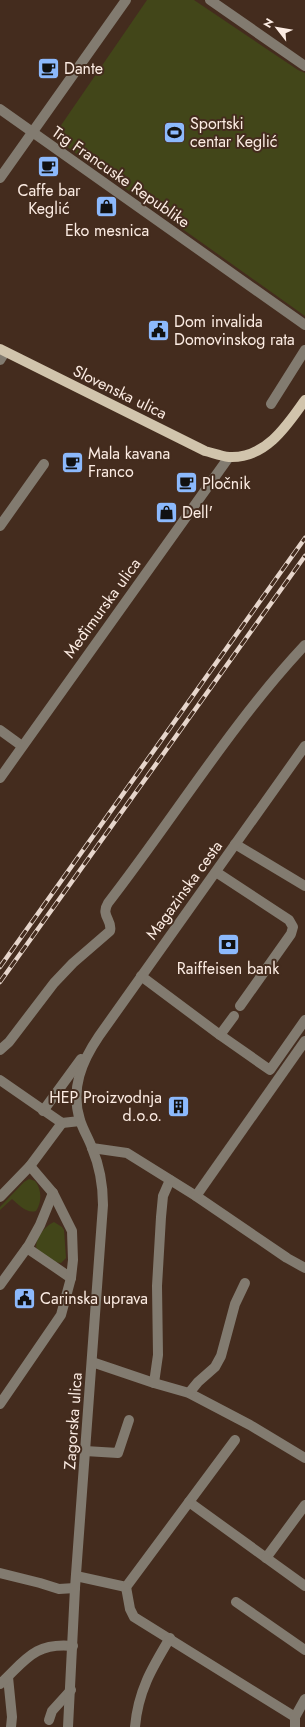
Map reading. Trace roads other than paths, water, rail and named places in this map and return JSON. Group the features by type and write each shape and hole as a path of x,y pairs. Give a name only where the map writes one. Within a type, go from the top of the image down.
{"main road":[{"name":"Slovenska ulica","path":"2,353 205,451 229,457"},
{"path":"229,457 251,453 273,440 305,400"}],"street":[{"name":"Trg Francuske Republike","path":"126,0 32,132 305,325"},
{"path":"210,0 305,66"},
{"path":"0,109 32,132 0,178"},
{"path":"271,404 305,350"},
{"name":"Međimurska ulica","path":"0,778 229,457"},
{"path":"0,526 44,464"},
{"path":"0,1050 9,1042 54,983 73,963 110,931 111,928 104,909 108,903 138,864 251,707 282,669 305,645"},
{"path":"0,730 22,746"},
{"name":"Magazinska cesta","path":"43,1111 68,1076 88,1052 305,746"},
{"path":"235,844 305,886"},
{"path":"216,872 289,920 293,927 291,934 240,1006"},
{"path":"141,976 270,1070 305,1020"},
{"path":"220,1035 234,1016"},
{"path":"196,1196 305,1041"},
{"name":"Magazinska cesta","path":"80,1121 77,1099 77,1083 88,1052"},
{"path":"0,1080 62,1123 80,1121"},
{"name":"Zagorska ulica","path":"68,1727 75,1588 103,1191 100,1169 80,1121"},
{"path":"0,1197 30,1166 62,1123"},
{"path":"92,1148 127,1153 196,1196 287,1258 305,1268"},
{"path":"0,1404 61,1315 71,1278 73,1260 72,1231 53,1193 30,1166"},
{"path":"154,1383 158,1354 157,1286 161,1217 163,1196 170,1180"},
{"path":"0,1285 27,1248 40,1225 53,1193"},
{"path":"27,1248 71,1278"},
{"path":"189,1393 215,1367 221,1356 235,1304 246,1283"},
{"path":"92,1362 189,1393 250,1425 305,1458"},
{"path":"85,1451 118,1453 129,1420"},
{"path":"234,1440 126,1587 130,1609 134,1617 170,1638 295,1722 305,1699"},
{"path":"189,1502 305,1586"},
{"path":"266,1558 305,1505"},
{"path":"0,1573 40,1583 59,1590 75,1588"},
{"path":"76,1576 126,1587"},
{"path":"236,1602 305,1650"},
{"path":"134,1727 136,1709 146,1679 170,1638"},
{"path":"0,1684 18,1664 36,1650 62,1645 73,1646"},
{"path":"8,1676 12,1717 11,1727"},
{"path":"49,1720 52,1710 70,1690"}],"railway":[{"path":"0,967 305,538"},
{"path":"0,982 305,556"}],"place":[{"name":"Dante","path":"49,68"},
{"name":"Sportski centar Keglić","path":"175,132"},
{"name":"Caffe bar Keglić","path":"49,167"},
{"name":"Eko mesnica","path":"107,206"},
{"name":"Dom invalida Domovinskog rata","path":"158,330"},
{"name":"Mala kavana Franco","path":"72,462"},
{"name":"Pločnik","path":"187,483"},
{"name":"Dell'","path":"167,512"},
{"name":"Raiffeisen bank","path":"228,944"},
{"name":"HEP Proizvodnja d.o.o.","path":"178,1106"},
{"name":"Carinska uprava","path":"24,1298"}]}
